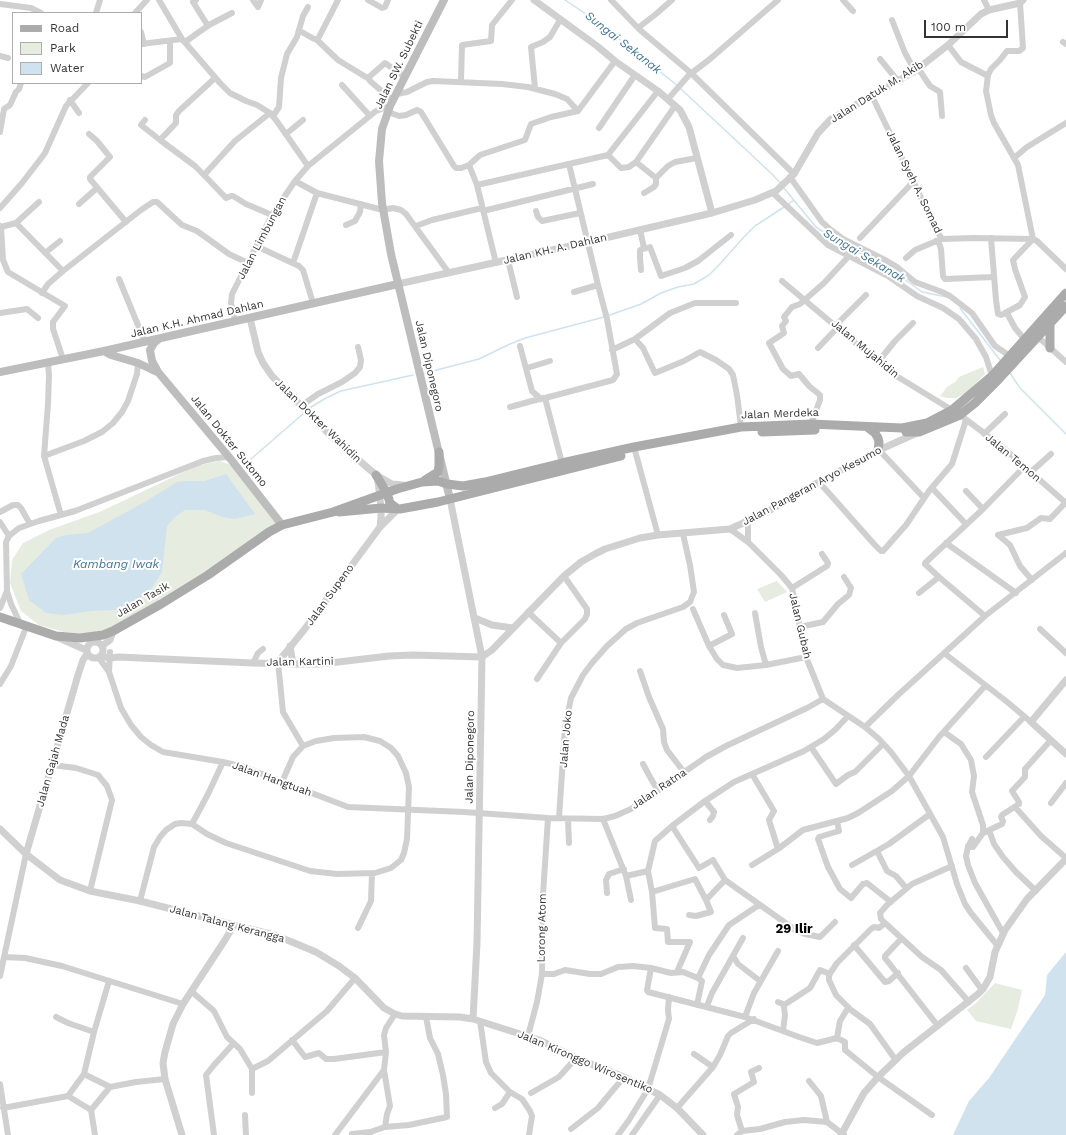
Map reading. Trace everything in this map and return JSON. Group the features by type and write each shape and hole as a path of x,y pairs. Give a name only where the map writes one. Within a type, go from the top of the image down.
{"main road":[{"name":"Jalan SW. Subekti","path":"398,284 380,188 379,161 382,129 392,103 444,0"},
{"name":"Jalan K.H. Ahmad Dahlan","path":"0,372 145,342 398,284"},
{"name":"Jalan Diponegoro","path":"398,284 450,499"},
{"name":"Jalan Merdeka","path":"333,512 345,513 381,508 398,509 438,502 635,449 742,433 816,430 875,433 919,432 963,417 995,376 1066,293"},
{"name":"Jalan Merdeka","path":"1010,360 1038,337 1066,306"},
{"path":"1050,323 1050,348"},
{"path":"158,372 152,361 150,350 154,343 160,338"},
{"path":"104,351 111,355 138,362 158,372"},
{"name":"Jalan Dokter Sutomo","path":"158,372 229,457 282,525"},
{"name":"Jalan Merdeka","path":"422,482 438,481 463,486 562,463 741,427 811,424 867,427 912,427 928,423 952,410 995,376"},
{"path":"867,427 875,433 879,442 878,451"},
{"path":"333,512 408,485 422,482 438,472 439,452"},
{"path":"376,475 390,504 398,509"},
{"name":"Jalan Tasik","path":"0,616 56,636 92,637 113,631 208,575 269,532 282,525 333,512"}],"street":[{"path":"96,12 100,0"},
{"path":"136,12 147,0"},
{"path":"160,0 184,41 216,78 230,93 246,101 257,104 272,115 308,166"},
{"path":"196,0 193,2 208,26"},
{"path":"253,0 258,7 261,0"},
{"path":"317,40 338,0"},
{"path":"368,0 382,8 385,7 388,0"},
{"path":"461,81 462,45 491,41 492,25 512,0"},
{"path":"534,0 615,61 658,91 670,96 675,106 680,110 689,127 712,213"},
{"path":"611,0 638,28 690,74 791,177 822,222 843,239 897,267 914,282 950,296 972,313 995,346 1010,360"},
{"path":"638,28 672,0"},
{"path":"670,96 690,74 778,0"},
{"path":"844,0 853,11"},
{"path":"984,0 989,10"},
{"path":"1021,1 1023,48 1019,51 1007,51 989,71 986,91 991,115 1004,142 1014,158 1019,171 1034,239 1064,264"},
{"name":"Jalan Datuk M. Akib","path":"774,192 791,177 818,133 831,119 916,70 948,45 981,14 989,10 1021,1"},
{"path":"3,4 31,8 39,12"},
{"path":"204,176 235,141 272,115 279,107 281,78 286,54 300,31 303,16 308,7"},
{"path":"142,44 184,41 208,26 232,14"},
{"path":"535,88 531,47 550,37 560,20"},
{"path":"892,20 905,53 916,70 930,86 940,92 942,116"},
{"path":"300,31 317,40 338,60 369,79 392,103 399,116 406,115 417,110 421,112 455,168 461,168 469,165 480,155 525,140 531,124 551,117 578,111 615,61"},
{"path":"142,76 145,77 170,63 170,41"},
{"path":"948,45 961,62 988,76"},
{"path":"0,56 8,58"},
{"path":"880,59 898,81"},
{"path":"369,79 385,63 405,77"},
{"path":"599,128 635,75"},
{"path":"160,140 176,123 176,116 179,111 216,78"},
{"name":"Jalan Limbungan","path":"235,321 231,298 272,215 295,180 308,166 370,116 407,92 430,81 461,81 502,84 535,88 555,94 565,98 578,111"},
{"path":"0,130 4,109 10,105 21,84"},
{"path":"0,208 45,153 66,106 70,100 87,84"},
{"path":"342,84 370,116"},
{"path":"477,185 608,155 658,91"},
{"name":"Jalan Syeh A. Somad","path":"872,96 939,240 991,238 1034,239"},
{"path":"70,100 79,113"},
{"path":"608,155 621,168 629,167 636,162 675,106"},
{"path":"145,120 142,125 194,166 226,198 233,196 246,204 272,215"},
{"path":"286,134 303,120"},
{"path":"1014,158 1027,147 1066,123"},
{"path":"89,134 110,157 90,177 90,179 126,222"},
{"path":"644,194 654,187 656,184 656,178 668,166 676,162 697,158"},
{"path":"636,162 656,178"},
{"path":"510,407 613,380 617,374 607,319 569,164"},
{"path":"469,165 477,185 496,263"},
{"path":"295,180 317,193 383,210 393,208 401,210 416,226 449,273"},
{"path":"860,238 913,182"},
{"path":"416,226 432,220 483,210 593,184"},
{"path":"79,204 97,188"},
{"path":"774,192 828,245 888,276 917,296 942,308 959,319 976,339 995,376"},
{"name":"Jalan KH. A. Dahlan","path":"398,284 712,213 756,200 774,192"},
{"path":"293,263 317,193"},
{"path":"39,202 16,223 1,226 2,261 8,272 65,306 53,322 53,329 63,359"},
{"path":"42,293 48,284 63,271 141,210 155,202 182,225 197,231 229,254 248,263"},
{"path":"346,225 355,221 360,212 361,204"},
{"path":"536,212 542,221 580,213"},
{"path":"16,223 63,271"},
{"path":"640,230 644,248"},
{"path":"641,270 640,250 644,248 650,248 661,276 685,268 698,261 731,235"},
{"path":"991,238 998,314 1001,315 1020,304 1025,296 1013,260 1034,239"},
{"path":"906,258 914,250 939,240 942,251 944,279 994,277"},
{"path":"46,253 60,241"},
{"path":"256,246 293,263 303,270 313,303"},
{"path":"811,424 820,400 820,395 809,386 799,374 791,376 783,369 769,343 784,333 782,326 786,322 784,317 792,307 805,299 824,283 849,256"},
{"path":"508,260 517,297"},
{"path":"119,279 145,342"},
{"name":"Jalan Mujahidin","path":"782,281 878,362 905,382 952,410"},
{"path":"574,292 598,285"},
{"path":"818,348 866,295"},
{"path":"612,350 635,339 670,313 695,303 736,303"},
{"path":"0,313 27,309 38,318"},
{"path":"1005,314 1008,314 1015,328 1025,340"},
{"name":"Jalan Dokter Wahidin","path":"250,318 258,352 263,363 272,376 331,436 376,475 392,484 408,485"},
{"path":"878,362 895,341 913,323"},
{"path":"1038,337 1066,362"},
{"path":"635,339 642,348 655,373 684,361 700,352 730,369 733,375 737,394 741,427"},
{"path":"520,346 532,391 543,398 562,463"},
{"path":"304,409 318,394 342,382 360,367 361,360 358,347"},
{"path":"527,368 550,361"},
{"path":"48,362 49,390 44,456 60,515"},
{"path":"44,456 84,441 102,432 113,423 122,412 128,401 137,374 138,362"},
{"path":"984,434 1006,414"},
{"path":"818,482 882,552 906,525 924,498 954,461 963,417"},
{"name":"Jalan Temon","path":"963,417 1000,445 1066,502"},
{"name":"Jalan Pangeran Aryo Kesumo","path":"482,657 492,650 564,576 581,562 605,549 640,538 658,535 730,529 767,512 818,482 878,451 919,432"},
{"path":"635,449 658,535"},
{"path":"878,451 924,498"},
{"path":"1031,472 1051,454"},
{"path":"5,539 19,528 75,511 203,461 229,457"},
{"path":"985,616 938,577 925,564 925,562 982,509 1024,467"},
{"path":"932,488 966,524"},
{"path":"966,491 982,509"},
{"path":"380,527 381,508 384,494"},
{"name":"Jalan Diponegoro","path":"450,499 482,657 477,1020"},
{"path":"1032,580 1020,566 1007,543 998,534 1024,529 1041,518 1050,519 1066,502"},
{"path":"0,512 13,504 18,505 30,524"},
{"name":"Jalan Supeno","path":"278,662 304,630 380,527 398,509"},
{"path":"748,521 748,542"},
{"path":"0,522 5,539 7,592 11,604 24,624 11,666 0,684"},
{"name":"Jalan Gubah","path":"730,529 748,542 792,588 806,657 823,699"},
{"name":"Jalan Joko","path":"559,818 565,728 571,698 583,675 592,663 626,628 683,607 690,602 694,592 683,534"},
{"path":"946,543 1016,592"},
{"path":"865,727 985,616 1066,553"},
{"path":"792,588 827,566 828,563 822,554"},
{"path":"537,679 561,643 585,619 587,614 587,610 564,576"},
{"path":"800,627 823,622 838,604 849,595 851,588 844,577"},
{"path":"919,593 938,577"},
{"path":"0,608 7,592"},
{"path":"693,609 709,646 717,659 723,665 737,668 766,665 806,657"},
{"path":"528,612 561,643"},
{"path":"755,613 766,665"},
{"path":"709,646 732,634 724,615"},
{"path":"475,618 492,625 513,628"},
{"path":"1040,629 1066,653"},
{"path":"80,667 103,654 113,631"},
{"path":"56,636 86,652 88,656 103,654"},
{"path":"86,652 88,645 93,642 98,643 108,672"},
{"path":"290,646 293,664"},
{"path":"253,663 258,653 263,649"},
{"name":"Jalan Gajah Mada","path":"26,854 80,667 86,652"},
{"path":"944,653 1006,701 1066,754"},
{"name":"Jalan Kartini","path":"103,654 253,663 278,662 293,664 321,664 395,656 482,657"},
{"name":"Jalan Hangtuah","path":"103,654 121,708 136,731 151,745 163,752 244,767 348,807 480,814"},
{"path":"278,662 282,712 303,746"},
{"path":"640,671 649,697 663,729 664,742 684,772"},
{"path":"1031,722 1066,680"},
{"path":"752,865 778,849 803,830 848,818 892,791 909,776 942,734 985,686"},
{"path":"823,699 865,727 883,744 909,776 943,837 957,884 965,904 997,946"},
{"name":"Jalan Ratna","path":"480,814 568,819 603,819 623,813 726,746 823,699"},
{"path":"677,972 690,942 668,942 667,929 655,928 652,892 648,871 655,841 705,800 734,782 811,747 830,734 848,716"},
{"path":"986,758 1024,716"},
{"path":"942,734 961,744 971,760 974,776 972,792 986,832 1003,857 1036,891"},
{"path":"140,901 154,847 166,830 175,824 192,824 207,834 226,843 310,871 337,874 372,873 391,868 401,860 407,846 409,787 406,772 398,756 391,748 380,741 364,737 334,738 316,741 303,746 293,756 282,782"},
{"path":"970,846 986,832 1002,824 1002,815 1020,803 1012,791 1025,776 1025,768 1051,740"},
{"path":"811,747 836,784 855,772 883,744"},
{"path":"192,824 223,762"},
{"path":"644,764 658,791"},
{"path":"52,765 76,768 98,775 107,786 112,800 90,891"},
{"path":"752,774 774,811 769,820 778,849"},
{"path":"1051,803 1066,783"},
{"path":"705,800 714,812 710,820"},
{"path":"809,1081 820,1096 825,1119 842,1134 864,1093 878,1076 896,1059 969,1002 982,990 990,977 997,946 1010,921 1027,899 1066,858 1041,836 1015,807"},
{"path":"852,865 889,844 930,814"},
{"name":"Lorong Atom","path":"528,1036 537,1002 542,974 542,894 548,818"},
{"path":"568,819 569,843"},
{"path":"603,819 625,873 631,900"},
{"path":"837,821 839,831 819,837 818,839 828,867 840,889 851,898 864,884 867,883 891,902"},
{"path":"672,826 699,868 713,860 724,880 794,929 812,935 821,936 835,922"},
{"name":"Jalan Talang Kerangga","path":"0,829 26,854 60,880 90,891 140,901 274,935 307,948 328,959 355,978 384,1008 395,1014 426,1017 460,1017 477,1020"},
{"path":"972,839 966,858 968,865 975,883 1004,932"},
{"path":"876,851 887,871 896,876 906,888"},
{"path":"0,976 26,854"},
{"path":"952,866 926,876 906,888 880,912 880,917 922,957 941,970 969,1002"},
{"path":"607,893 606,880 609,874 648,871"},
{"path":"358,928 371,901 372,873"},
{"path":"652,892 695,880 711,912 696,916 688,915"},
{"path":"706,900 724,880"},
{"path":"698,978 709,955 729,925 759,905"},
{"path":"885,923 878,928 873,928 854,945 837,963 830,974 829,980 834,991 848,1008 870,1024 896,1059"},
{"path":"182,1135 165,1079 165,1052 173,1024 183,1004 234,925"},
{"path":"707,1006 712,993 743,938"},
{"path":"902,939 885,956 885,958 938,1026"},
{"path":"854,945 885,982 889,981 898,973"},
{"path":"745,1016 760,981 778,951"},
{"path":"733,956 738,964 760,981"},
{"path":"4,957 41,961 62,966 183,1004"},
{"path":"542,974 554,974 565,970 590,974 601,974 624,966 651,968 671,973 683,972 701,980 702,983 697,1005"},
{"path":"651,968 647,991 697,1005 707,1006 745,1016 799,1037 819,1043 837,1038 845,1042 846,1050 878,1076 932,1115"},
{"path":"966,968 982,990"},
{"path":"783,1031 785,1015 781,1004 810,988 820,970 830,974"},
{"path":"252,1069 268,1061 327,1011 355,978"},
{"path":"68,1096 84,1074 94,1032 109,981"},
{"path":"191,991 214,1011 226,1037 240,1049 252,1069 252,1093"},
{"path":"618,1135 648,1089 669,1019 668,1010 670,997"},
{"path":"837,1038 840,1021 848,1008"},
{"path":"385,1128 390,1106 384,1070 386,1052 384,1035 386,1028 395,1014"},
{"path":"56,1017 94,1032"},
{"path":"352,1134 370,1133 385,1128 446,1118 444,1079 438,1054 430,1038 426,1017"},
{"path":"677,1108 713,1067 731,1033 754,1019"},
{"path":"477,1020 488,1065 496,1079 510,1092 522,1099 530,1111 532,1116 529,1135"},
{"name":"Jalan Kironggo Wirosentiko","path":"477,1020 528,1036 576,1058 624,1077 660,1095 677,1108 703,1135"},
{"path":"292,1040 305,1057 319,1053 326,1059 334,1059 386,1052"},
{"path":"212,1135 206,1075 233,1044"},
{"path":"694,1054 713,1067"},
{"path":"531,1094 559,1077 576,1058"},
{"path":"759,1068 751,1072 754,1082 734,1094 738,1107 737,1115 740,1133 779,1123 804,1120 827,1122"},
{"path":"335,1135 384,1070"},
{"path":"84,1074 110,1087 136,1082 165,1079"},
{"path":"571,1129 598,1108 624,1077"},
{"path":"0,1084 8,1135"},
{"path":"95,1135 91,1110 110,1087"},
{"path":"495,1108 502,1104 510,1092"},
{"path":"632,1135 660,1095"},
{"path":"3,1108 68,1096 91,1110"},
{"path":"245,1115 246,1135"},
{"path":"0,1128 7,1126"}],"green space":[{"path":"983,367 985,374 966,393 956,398 940,396 947,387 955,382 959,377"},
{"path":"219,461 232,465 278,523 218,564 114,627 88,634 64,632 39,625 21,611 10,583 12,560 23,543 49,530 102,511 196,466"},
{"path":"777,581 787,592 765,602 757,589"},
{"path":"995,983 1022,990 1018,1009 1011,1029 976,1021 967,1010 976,1003"}],"water":[{"name":"Kambang Iwak","path":"226,474 255,514 234,519 222,517 205,510 185,510 175,517 167,526 162,572 149,592 115,610 91,611 64,615 46,613 29,600 21,574 56,538 66,535 88,533 143,503 177,482 205,481"},
{"path":"1066,952 1066,1135 953,1135 969,1101 989,1078 1045,995 1047,975"}],"waterway":[{"name":"Sungai Sekanak","path":"565,0 598,22 678,86"},
{"name":"Sungai Sekanak","path":"681,89 781,184"},
{"name":"Sungai Sekanak","path":"783,187 816,227 849,248 887,266 922,292 947,297"},
{"name":"Sungai Sekanak","path":"787,205 794,200"},
{"path":"607,316 641,304 661,293 678,287 694,284 709,275 755,226 784,207"},
{"name":"Sungai Sekanak","path":"960,308 1000,360"},
{"path":"425,373 479,359 525,338 604,317"},
{"name":"Sungai Sekanak","path":"1010,373 1020,388 1066,434"},
{"path":"308,409 341,391 413,375"},
{"path":"251,459 304,413"}],"district":[{"name":"29 Ilir","path":"794,929"}]}
